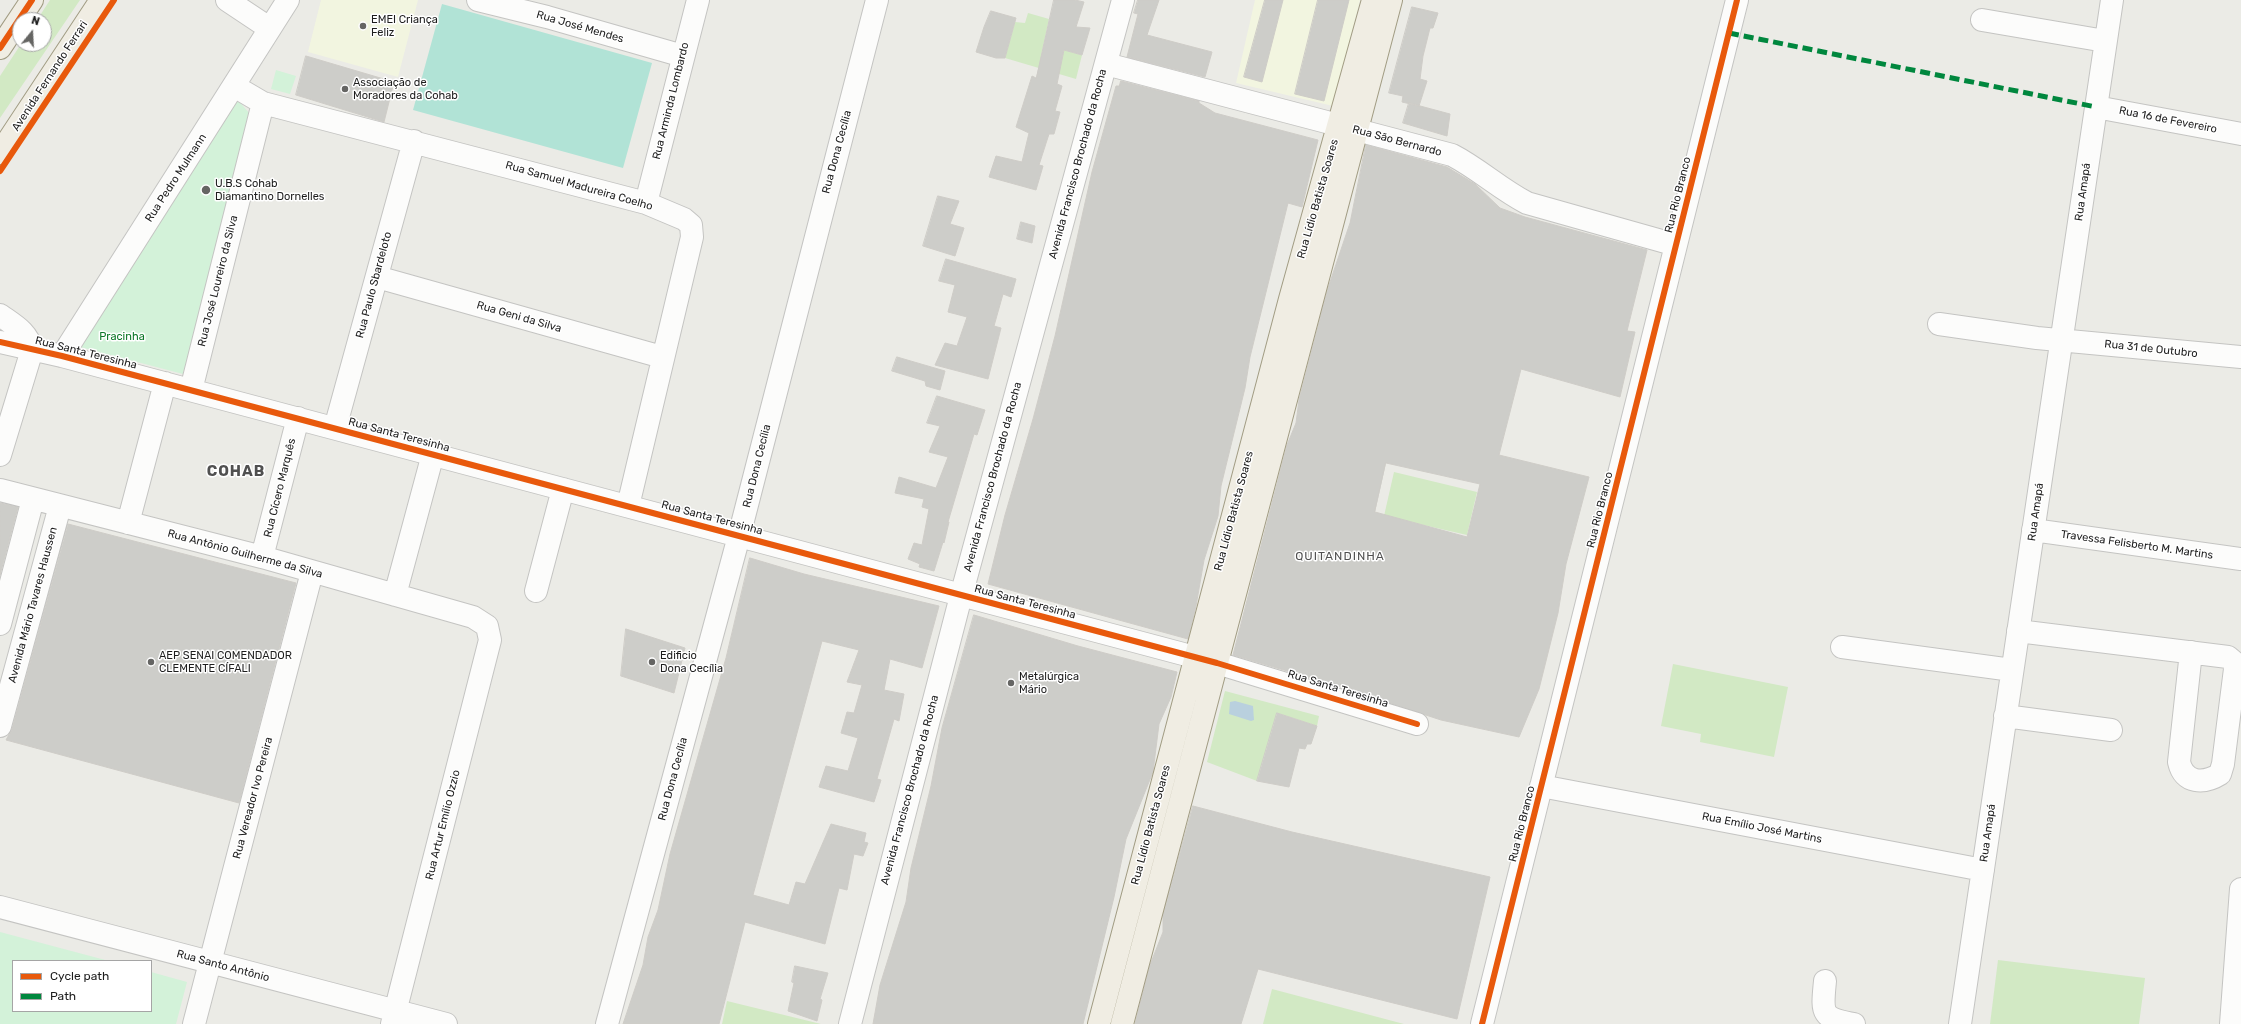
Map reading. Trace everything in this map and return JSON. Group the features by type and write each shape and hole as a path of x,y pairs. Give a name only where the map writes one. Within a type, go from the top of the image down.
{"main road":[{"path":"0,48 32,0"},
{"name":"Avenida Fernando Ferrari","path":"0,153 101,0"},
{"name":"Rua Lídio Batista Soares","path":"1348,128 1373,0"},
{"name":"Rua Lídio Batista Soares","path":"1099,1024 1248,456 1320,232 1348,128 1391,0"},
{"name":"Rua Lídio Batista Soares","path":"1122,1024 1270,461 1320,232"},
{"path":"1248,456 1270,461"},
{"path":"1145,849 1166,856"},
{"path":"1126,920 1147,926"}],"street":[{"path":"227,0 269,28"},
{"name":"Rua Pedro Mulmann","path":"62,356 288,0"},
{"name":"Rua José Mendes","path":"478,0 550,9 683,56"},
{"name":"Rua Arminda Lombardo","path":"646,203 698,0"},
{"name":"Rua Dona Cecília","path":"607,1024 739,536 877,0"},
{"name":"Avenida Francisco Brochado da Rocha","path":"850,1024 961,596 1123,0"},
{"name":"Rua Rio Branco","path":"1482,1024 1737,0"},
{"name":"Rua Amapá","path":"1960,1024 2112,0"},
{"path":"1982,20 2105,42"},
{"name":"Rua São Bernardo","path":"1106,64 1452,155 1472,165 1512,195 1527,202 1676,245"},
{"name":"Rua Samuel Madureira Coelho","path":"234,86 263,103 414,141 646,203 684,218 691,225 692,237 662,357 628,506"},
{"name":"Rua José Loureiro da Silva","path":"191,390 263,103"},
{"name":"Rua 16 de Fevereiro","path":"2096,106 2241,134"},
{"name":"Rua Paulo Sbardeloto","path":"335,428 414,141"},
{"name":"Rua Geni da Silva","path":"377,277 662,357"},
{"name":"Rua Santa Teresinha","path":"0,315 25,334 29,339 32,350"},
{"name":"Rua 31 de Outubro","path":"1939,324 2061,340 2241,357"},
{"name":"Rua Santa Teresinha","path":"0,342 62,356 166,383 961,596 1195,657 1417,724"},
{"path":"0,455 32,350"},
{"path":"128,523 166,383"},
{"name":"Rua Cícero Marquês","path":"262,557 298,418"},
{"path":"395,595 433,454"},
{"path":"536,591 563,489"},
{"name":"Rua Antônio Guilherme da Silva","path":"0,490 262,557 473,617 487,626"},
{"path":"0,624 33,499"},
{"name":"Avenida Mário Tavares Haussen","path":"0,726 60,506"},
{"name":"Travessa Felisberto M. Martins","path":"2033,530 2241,560"},
{"name":"Rua Vereador Ivo Pereira","path":"194,1024 312,572"},
{"name":"Rua Artur Emílio Ozzio","path":"394,1017 490,640 487,626"},
{"path":"2018,631 2191,652 2228,657 2234,662 2235,669 2223,764 2220,774 2212,779 2201,781 2190,778 2181,771 2179,762 2191,652"},
{"path":"1842,647 2012,670"},
{"path":"2005,716 2111,730"},
{"name":"Rua Emílio José Martins","path":"1541,786 1983,870"},
{"path":"2231,1024 2241,889"},
{"name":"Rua Santo Antônio","path":"0,907 210,962 394,1017 446,1024"},
{"path":"1825,981 1822,1006 1826,1015 1834,1020 1854,1024"}],"shaded area":[{"name":"EMEI Criança Feliz","path":"321,0 418,0 398,77 308,52"},
{"path":"1255,0 1360,0 1333,106 1236,83"}],"green space":[{"path":"50,0 80,0 52,41 52,12 42,12"},
{"path":"442,4 652,63 623,168 413,110"},
{"path":"1028,13 1049,19 1041,56 1061,62 1064,50 1082,55 1076,79 1005,58 1015,22 1025,23"},
{"path":"16,52 45,52 0,118 0,76"},
{"path":"276,70 296,76 290,94 271,89"},
{"name":"Pracinha","path":"237,99 250,114 183,374 80,347"},
{"path":"1394,472 1477,492 1467,535 1384,516"},
{"path":"1673,664 1788,687 1774,757 1700,742 1701,734 1661,726"},
{"path":"1225,691 1319,716 1317,726 1277,713 1257,781 1207,762"},
{"path":"0,932 105,960 12,960 12,1012 152,1012 152,972 187,982 176,1024 0,1024"},
{"path":"1998,960 2145,978 2139,1024 1990,1024"},
{"path":"1272,989 1404,1024 1263,1024"},
{"path":"727,1001 821,1024 722,1024"}],"water":[{"path":"1235,701 1253,706 1254,720 1251,721 1229,714 1230,702"}],"building":[{"path":"1054,0 1075,0 1084,2 1076,27 1090,28 1082,55 1064,50 1057,84 1062,86 1055,111 1060,112 1054,134 1049,134 1039,165 1043,166 1036,190 989,177 996,156 1022,162 1029,133 1016,127 1032,76 1036,78"},
{"path":"1138,0 1159,0 1147,35 1212,52 1205,77 1127,57 1138,14 1134,13"},
{"path":"1265,0 1283,0 1262,82 1244,77"},
{"path":"1318,0 1349,0 1324,101 1295,94"},
{"path":"1412,7 1438,13 1433,28 1430,28 1423,56 1420,79 1427,81 1419,106 1402,102 1403,96 1389,93"},
{"path":"991,11 1016,18 1005,58 996,58 976,52"},
{"name":"Associação de Moradores da Cohab","path":"306,56 394,82 384,122 296,95"},
{"path":"1121,81 1199,101 1199,103 1215,113 1318,140 1302,207 1288,203 1250,357 1245,388 1221,486 1218,516 1204,560 1196,606 1188,639 988,584 1005,515 1055,336 1092,172 1116,86 1119,86"},
{"path":"1409,103 1450,114 1447,136 1403,123"},
{"path":"1366,145 1447,167 1475,184 1500,208 1525,217 1647,250 1627,331 1635,332 1620,397 1521,369 1499,455 1589,477 1566,564 1558,613 1539,689 1519,737 1441,720 1331,684 1233,655 1287,445 1296,423 1299,400 1328,288 1350,223","holes":["1386,463 1480,484 1467,537 1375,512"]},
{"path":"938,196 959,201 950,224 964,228 955,256 923,246"},
{"path":"1021,222 1035,226 1032,243 1017,239"},
{"path":"946,259 1016,279 1011,297 1003,294 994,326 1001,328 988,379 935,365 945,343 957,346 967,317 948,312 955,285 939,281"},
{"path":"897,357 945,371 940,390 926,386 925,381 892,371"},
{"path":"937,396 985,410 977,435 974,434 948,522 944,543 943,542 934,571 919,567 920,564 908,559 914,543 922,545 929,509 922,507 924,499 895,493 899,477 936,488 948,457 929,452 940,426 927,423"},
{"path":"0,503 18,507 0,575"},
{"name":"AEP SENAI COMENDADOR CLEMENTE CÍFALI","path":"68,524 296,583 239,803 6,740 12,729"},
{"path":"750,558 804,574 939,606 922,668 890,659 884,690 904,694 899,721 894,719 877,779 881,780 874,802 819,787 826,766 848,771 858,738 841,733 847,712 854,713 862,685 847,682 859,650 822,641 753,895 789,905 796,882 805,884 831,824 866,833 864,842 868,843 863,856 854,854 847,890 839,888 825,944 745,922 719,1024 623,1024 643,965 648,937 658,910 670,854 726,658"},
{"path":"974,615 1078,646 1177,672 1171,697 1159,724 1153,772 1126,839 1114,897 1083,1024 873,1024 880,985 906,902 911,868 931,786 942,728"},
{"name":"Edificio Dona Cecília","path":"626,629 685,648 674,693 621,676"},
{"path":"1277,713 1317,726 1311,744 1307,744 1305,749 1299,748 1289,787 1257,781"},
{"path":"1193,806 1292,832 1490,877 1457,1019 1258,969 1241,1024 1135,1024 1150,965 1163,932 1163,915"},
{"path":"795,966 828,973 820,999 822,1000 817,1021 788,1011 794,983 792,982"}],"marked path":[{"path":"1729,33 2096,107"}],"cycle path":[{"path":"0,48 32,0"},
{"path":"0,171 114,0"},
{"path":"1482,1024 1737,0"},
{"path":"0,342 62,356 1217,663 1417,724"}],"place":[{"name":"EMEI Criança Feliz","path":"363,26"},
{"name":"Associação de Moradores da Cohab","path":"345,89"},
{"name":"U.B.S Cohab Diamantino Dornelles","path":"206,190"},
{"name":"AEP SENAI COMENDADOR CLEMENTE CÍFALI","path":"151,662"},
{"name":"Edificio Dona Cecília","path":"652,662"},
{"name":"Metalúrgica Mário","path":"1011,683"}],"district":[{"name":"COHAB","path":"236,472"},
{"name":"QUITANDINHA","path":"1340,557"}]}
